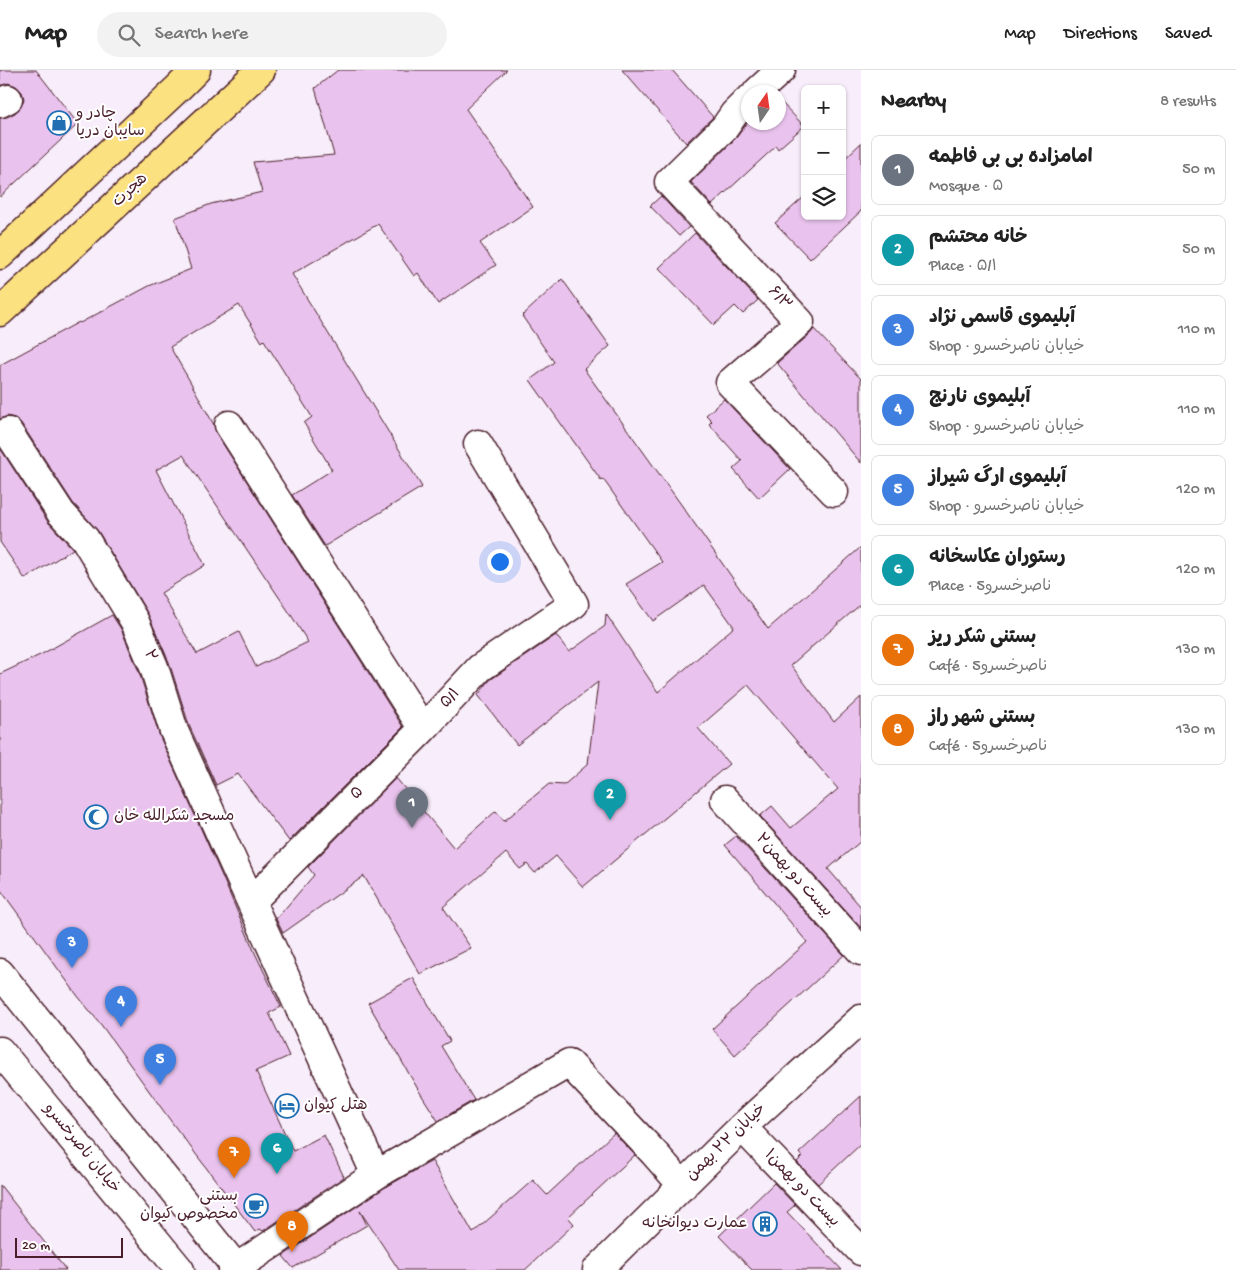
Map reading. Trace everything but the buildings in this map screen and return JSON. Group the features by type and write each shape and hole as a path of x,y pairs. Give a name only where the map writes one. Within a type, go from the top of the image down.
{"main road":[{"path":"0,255 196,70"},
{"name":"هجرت","path":"0,312 262,70"}],"street":[{"path":"765,85 781,70"},
{"name":"۶/۳","path":"741,107 725,127 670,182 800,322 730,383 834,492"},
{"path":"229,425 423,729"},
{"name":"۲","path":"8,432 61,513 85,539 135,622 154,667 174,731 251,902"},
{"name":"۵/۱","path":"423,729 480,668 574,604 478,444"},
{"name":"۵","path":"251,902 423,729"},
{"name":"بیست دو بهمن۲","path":"725,800 861,951"},
{"path":"251,902 376,1175"},
{"path":"0,973 236,1269 376,1175 569,1063 650,1148 683,1186"},
{"name":"خیابان ۲۲ بهمن","path":"596,1270 742,1127 861,1018"},
{"name":"خیابان ناصرخسرو","path":"0,1051 180,1270"},
{"name":"بیست دو بهمن۱","path":"742,1127 861,1251"}],"place":[{"name":"چادر و سایبان دریا","path":"59,123"},
{"name":"مسجد شکرالله خان","path":"96,817"},
{"name":"خانه محتشم","path":"610,820"},
{"name":"امامزاده بی بی فاطمه","path":"412,828"},
{"name":"آبلیموی قاسمی نژاد","path":"72,968"},
{"name":"آبلیموی نارنج","path":"121,1027"},
{"name":"آبلیموی ارگ شیراز","path":"160,1085"},
{"name":"هتل کیوان","path":"287,1106"},
{"name":"رستوران عکاسخانه","path":"277,1174"},
{"name":"بستنی شکر ریز","path":"234,1178"},
{"name":"بستنی مخصوص کیوان","path":"256,1206"},
{"name":"عمارت دیوانخانه","path":"765,1224"},
{"name":"بستنی شهر راز","path":"292,1252"}]}
